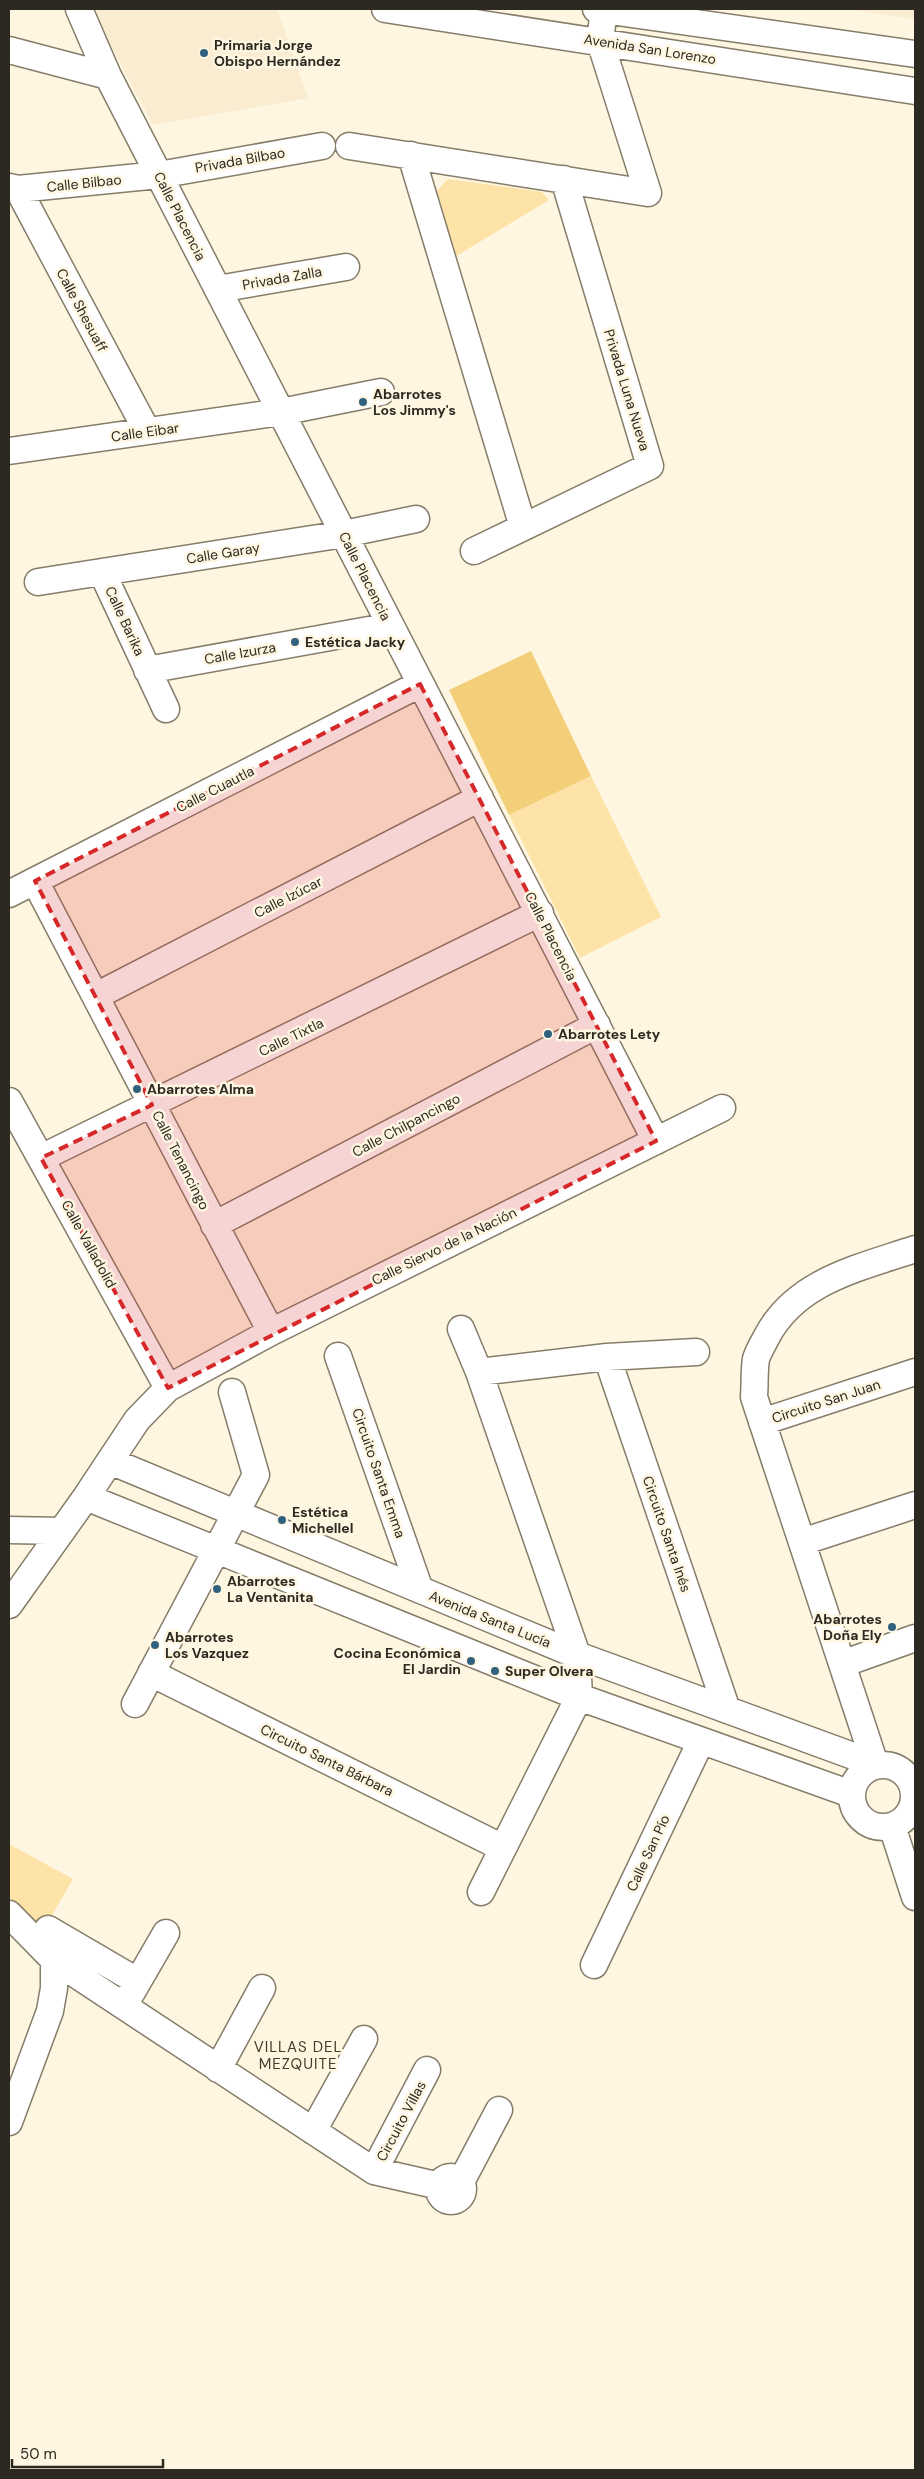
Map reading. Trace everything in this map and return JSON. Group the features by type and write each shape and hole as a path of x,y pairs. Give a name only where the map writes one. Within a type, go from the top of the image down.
{"street":[{"name":"Calle Placencia","path":"79,9 108,76 656,1141"},
{"name":"Avenida San Lorenzo","path":"385,9 915,91"},
{"path":"350,146 648,193 600,42 600,9 752,20 915,54"},
{"path":"751,65 752,20"},
{"path":"9,50 108,76"},
{"name":"Privada Bilbao","path":"159,175 322,146"},
{"path":"411,155 523,527"},
{"name":"Calle Bilbao","path":"13,188 159,175"},
{"name":"Privada Luna Nueva","path":"474,551 650,466 564,179"},
{"name":"Calle Shesuaff","path":"13,188 147,432"},
{"name":"Privada Zalla","path":"218,289 346,267"},
{"name":"Calle Eibar","path":"9,451 281,412 381,392"},
{"name":"Calle Garay","path":"38,582 344,534 416,519"},
{"name":"Calle Barika","path":"102,572 166,709"},
{"name":"Calle Izurza","path":"147,670 391,626"},
{"name":"Calle Cuautla","path":"9,894 420,684"},
{"name":"Calle Izúcar","path":"96,996 480,798"},
{"name":"Calle Tenancingo","path":"36,881 271,1332"},
{"name":"Calle Tixtla","path":"41,1158 540,913"},
{"name":"Calle Chilpancingo","path":"214,1225 597,1025"},
{"name":"Calle Valladolid","path":"9,1101 168,1388"},
{"name":"Calle Siervo de la Nación","path":"9,1605 86,1497 137,1420 168,1388 271,1332 722,1108"},
{"name":"Circuito San Juan","path":"915,1249 830,1278 791,1303 771,1328 756,1357 754,1397 762,1422 915,1372"},
{"path":"461,1329 479,1372 577,1655 578,1698 481,1892"},
{"path":"479,1372 607,1357 696,1352"},
{"name":"Circuito Santa Emma","path":"338,1356 420,1590"},
{"name":"Circuito Santa Inés","path":"607,1357 727,1710"},
{"path":"134,1704 256,1474 232,1392"},
{"path":"762,1422 842,1664 896,1764 911,1781 915,1801 907,1816 892,1826 877,1827 864,1821 854,1809 851,1794 854,1782 862,1771 896,1764"},
{"name":"Avenida Santa Lucía","path":"110,1461 577,1655 727,1710 896,1764"},
{"path":"86,1497 578,1698 851,1794"},
{"path":"802,1542 915,1505"},
{"path":"9,1530 62,1531"},
{"path":"842,1664 915,1638"},
{"name":"Circuito Santa Bárbara","path":"151,1673 503,1848"},
{"name":"Calle San Pío","path":"594,1965 701,1741"},
{"path":"892,1826 915,1897"},
{"name":"Circuito Villas","path":"9,1914 54,1960 374,2171 450,2184 499,2110"},
{"path":"48,1929 137,1981"},
{"path":"124,2007 137,1981 166,1933"},
{"path":"9,2122 50,2012 54,1988 54,1960"},
{"path":"218,2069 262,1988"},
{"path":"313,2132 364,2038"},
{"name":"Circuito Villas","path":"374,2171 428,2070"}],"highlighted area":[{"path":"420,684 656,1141 168,1388 41,1158 152,1105 35,881"}],"shaded area":[{"name":"Primaria Jorge Obispo Hernández","path":"92,9 277,9 308,98 153,125"},
{"path":"846,9 915,9 915,19"},
{"path":"448,179 542,192 549,200 453,258 433,195"},
{"path":"591,776 661,917 580,958 509,815"},
{"path":"9,1844 73,1879 52,1915 43,1915 34,1924 9,1897"}],"building":[{"path":"531,651 591,776 509,815 449,690"}],"place":[{"name":"Primaria Jorge Obispo Hernández","path":"204,53"},
{"name":"Abarrotes Los Jimmy's","path":"363,402"},
{"name":"Estética Jacky","path":"295,642"},
{"name":"Abarrotes Lety","path":"548,1034"},
{"name":"Abarrotes Alma","path":"137,1089"},
{"name":"Estética Michellel","path":"282,1520"},
{"name":"Abarrotes La Ventanita","path":"217,1589"},
{"name":"Abarrotes Doña Ely","path":"892,1627"},
{"name":"Abarrotes Los Vazquez","path":"155,1645"},
{"name":"Cocina Económica El Jardin","path":"471,1661"},
{"name":"Super Olvera","path":"495,1671"}],"district":[{"name":"VILLAS DEL MEZQUITE","path":"298,2056"}]}
